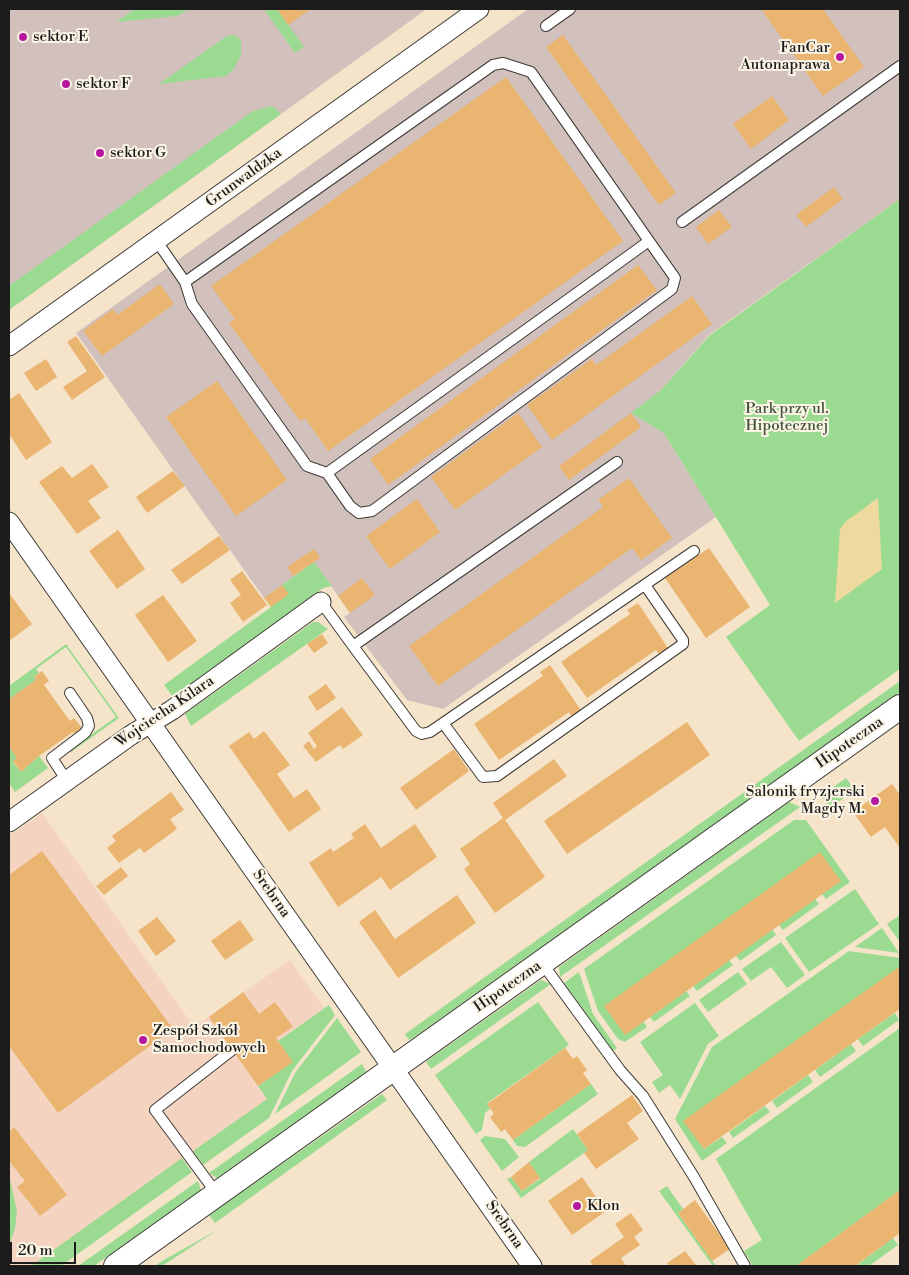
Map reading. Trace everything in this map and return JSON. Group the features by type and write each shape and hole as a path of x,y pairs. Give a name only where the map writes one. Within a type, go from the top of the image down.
{"street":[{"name":"Grunwaldzka","path":"9,346 466,12"},
{"name":"Srebrna","path":"9,522 532,1266"},
{"name":"Wojciecha Kilara","path":"9,822 66,781 172,710 321,602"},
{"name":"Hipoteczna","path":"116,1266 900,708"}],"lane":[{"path":"546,26 570,9"},
{"path":"156,240 185,282 192,304 307,466 327,474 350,506 359,512 372,511 672,289 675,278 531,72 503,62 494,65 185,282"},
{"path":"682,222 900,66"},
{"path":"327,474 649,241"},
{"path":"353,646 617,462"},
{"path":"321,602 416,731 422,734 430,732 694,551"},
{"path":"443,723 483,777 497,776 683,644 683,640 645,585"},
{"path":"66,781 52,758 85,733 89,724 70,693"},
{"path":"542,963 620,1070 643,1096 694,1177 744,1266"},
{"path":"217,1195 155,1110 232,1050"}],"shaded area":[{"path":"9,9 423,9 424,11 9,310"},
{"path":"528,9 900,9 900,199 710,334 661,390 632,413 664,433 716,517 443,709 407,700 344,617 350,613 314,562 264,598 76,333"},
{"name":"Zespół Szkół Samochodowych","path":"42,813 194,1027 290,960 324,1008 278,1041 293,1062 258,1086 267,1099 31,1266 9,1266 9,836"}],"green space":[{"path":"135,9 189,9 177,16 116,22"},
{"path":"264,9 277,9 304,47 295,53"},
{"path":"234,35 241,40 241,55 233,70 226,76 159,84 227,36"},
{"path":"272,106 281,114 9,310 9,286 253,111"},
{"name":"Park przy ul. Hipotecznej","path":"900,199 900,669 799,741 726,637 770,605 664,433 631,413 661,390 710,335"},
{"path":"314,562 332,586 323,588 173,697 164,685 271,607 264,598"},
{"path":"313,622 318,622 328,629 191,726 185,714"},
{"path":"66,644 119,718 71,752 69,750 116,717 66,647 36,669 39,673 34,677 36,680 9,699 9,686"},
{"path":"900,681 900,692 409,1040 405,1034"},
{"path":"9,747 17,758 13,762 21,772 39,756 48,768 15,792 9,783"},
{"path":"846,778 855,790 830,808 821,796"},
{"path":"789,802 800,807 560,977 559,967"},
{"path":"794,820 806,820 850,882 826,899 822,894 643,1021 647,1027 625,1042 618,1039 598,1011 584,969"},
{"path":"855,889 879,924 809,972 785,938"},
{"path":"815,899 819,904 783,930 779,925"},
{"path":"900,915 899,926 900,942 887,924"},
{"path":"882,928 899,953 855,947"},
{"path":"772,929 776,935 740,961 736,955"},
{"path":"781,942 805,975 787,988 771,967 751,981 742,969"},
{"path":"849,951 900,958 900,969 684,1121 704,1149 722,1137 727,1143 702,1161 675,1119 712,1047"},
{"path":"729,960 733,965 697,991 693,986"},
{"path":"579,972 593,1014 617,1048 613,1051 564,983"},
{"path":"738,972 747,984 708,1012 699,1000"},
{"path":"541,980 551,984 431,1069 426,1062 428,1060"},
{"path":"686,991 690,996 654,1022 650,1017"},
{"path":"538,1002 569,1045 487,1103 490,1109 485,1113 482,1130 476,1134 435,1075"},
{"path":"695,1003 719,1036 708,1044 680,1099 670,1085 659,1093 652,1082 663,1075 640,1042"},
{"path":"329,1005 335,1015 292,1071 269,1118 203,1165 193,1151 267,1099 258,1086 292,1062 278,1041"},
{"path":"895,1013 899,1020 863,1046 858,1039"},
{"path":"337,1018 361,1052 275,1114 295,1073"},
{"path":"900,1028 900,1190 796,1266 753,1266 744,1251 762,1240 716,1159"},
{"path":"851,1044 856,1051 820,1077 815,1070"},
{"path":"362,1064 366,1071 360,1077 217,1178 209,1173"},
{"path":"808,1075 813,1082 777,1108 772,1101"},
{"path":"591,1084 598,1094 525,1147 517,1146 513,1140"},
{"path":"382,1094 387,1100 215,1223 209,1215"},
{"path":"765,1106 770,1112 733,1138 729,1132"},
{"path":"573,1129 588,1150 521,1198 507,1179 511,1177 522,1191 540,1179 529,1162"},
{"path":"485,1136 505,1139 519,1157 502,1171 480,1140"},
{"path":"182,1158 192,1172 61,1266 31,1266"},
{"path":"9,1175 17,1211 15,1229 9,1246"},
{"path":"198,1181 201,1190 94,1266 78,1266"},
{"path":"667,1186 683,1209 678,1213 716,1266 713,1266 659,1191"},
{"path":"219,1229 162,1266 155,1266 162,1261"},
{"path":"893,1238 898,1245 869,1266 857,1265"}],"sand":[{"path":"878,498 882,569 835,603 840,529 845,522"}],"building":[{"path":"277,9 311,9 288,25"},
{"path":"761,9 823,9 864,67 823,96"},
{"path":"563,35 676,193 659,205 546,47"},
{"path":"506,77 623,241 328,451 305,418 300,421 229,323 235,319 211,286"},
{"path":"772,96 789,120 751,149 733,124"},
{"path":"834,187 843,199 806,227 796,215"},
{"path":"719,210 732,227 708,244 696,227"},
{"path":"638,265 657,290 388,485 370,459"},
{"path":"160,284 174,304 102,356 83,331 113,309 117,315"},
{"path":"692,296 712,324 552,440 527,405 592,359 596,365"},
{"path":"76,336 105,377 72,400 63,387 87,371 67,342"},
{"path":"46,359 57,377 36,391 24,373"},
{"path":"217,381 287,480 236,516 166,417"},
{"path":"19,393 52,442 26,460 9,434 9,400"},
{"path":"518,413 542,447 455,510 431,477"},
{"path":"631,413 641,427 569,480 559,466"},
{"path":"92,464 109,487 88,501 101,518 77,534 39,482 62,466 72,478"},
{"path":"173,471 185,486 147,513 136,497"},
{"path":"629,478 672,538 641,560 632,548 438,686 409,646 603,507 598,500"},
{"path":"417,499 440,532 390,569 366,536"},
{"path":"118,530 145,569 117,589 89,551"},
{"path":"219,536 230,550 182,584 171,570"},
{"path":"709,548 750,607 706,638 665,578"},
{"path":"314,549 320,558 293,576 287,567"},
{"path":"242,571 267,605 243,622 230,603 241,595 230,580"},
{"path":"362,578 375,595 350,613 338,596"},
{"path":"282,585 289,594 271,607 264,598"},
{"path":"9,593 32,624 9,641"},
{"path":"163,595 197,641 168,662 135,615"},
{"path":"638,603 668,648 659,654 656,650 587,698 561,662 630,614 627,610"},
{"path":"322,634 328,643 314,653 307,644"},
{"path":"550,665 581,710 571,716 569,712 499,760 474,724 543,676 540,672"},
{"path":"42,671 49,681 44,685 70,721 74,718 82,728 74,734 73,732 39,756 21,772 13,761 17,758 9,747 9,699 36,680 34,677"},
{"path":"326,684 336,698 317,711 308,697"},
{"path":"342,707 363,735 343,749 340,745 316,762 303,746 309,741 314,749 317,746 308,733"},
{"path":"687,722 710,755 567,854 544,821"},
{"path":"264,731 290,765 277,774 294,798 307,789 321,809 289,832 229,746 249,732 254,739"},
{"path":"454,749 469,771 416,810 400,788"},
{"path":"554,759 567,776 505,820 545,877 495,913 464,869 470,864 460,849 503,818 493,803"},
{"path":"892,784 900,795 900,848 885,827 871,837 853,812"},
{"path":"171,792 184,810 170,819 177,829 144,853 140,848 119,863 107,848 116,841 112,836"},
{"path":"365,824 381,848 415,824 437,857 390,890 381,877 338,907 309,863 331,848 333,852 354,838 351,834"},
{"path":"42,851 173,1029 58,1113 9,1046 9,875"},
{"path":"820,852 841,881 625,1035 604,1006"},
{"path":"121,867 128,876 104,895 96,886"},
{"path":"457,895 476,923 398,978 359,922 375,910 395,939"},
{"path":"157,917 176,941 156,956 138,931"},
{"path":"240,920 254,940 225,960 211,941"},
{"path":"899,967 900,1009 704,1149 683,1121"},
{"path":"243,992 259,1014 275,1002 293,1027 276,1038 293,1062 258,1086 209,1017"},
{"path":"565,1048 573,1059 577,1056 587,1070 583,1073 591,1084 513,1140 505,1129 501,1132 490,1117 494,1114 487,1104"},
{"path":"632,1095 643,1111 627,1123 639,1139 596,1169 584,1153 588,1150 577,1134"},
{"path":"14,1127 67,1195 40,1216 17,1187 25,1181 9,1161 9,1132"},
{"path":"529,1162 540,1178 522,1191 511,1177"},
{"name":"Klon","path":"582,1177 606,1211 572,1235 548,1201"},
{"path":"900,1190 900,1233 855,1266 796,1266"},
{"path":"695,1200 730,1249 712,1261 678,1213"},
{"path":"631,1213 643,1230 634,1237 640,1245 621,1258 626,1266 593,1266 590,1261 624,1237 615,1224"},
{"path":"685,1251 697,1266 669,1266 667,1263"}],"place":[{"name":"sektor E","path":"23,37"},
{"name":"FanCar Autonaprawa","path":"840,57"},
{"name":"sektor F","path":"66,84"},
{"name":"sektor G","path":"100,153"},
{"name":"Salonik fryzjerski Magdy M.","path":"875,801"},
{"name":"Zespół Szkół Samochodowych","path":"143,1040"},
{"name":"Klon","path":"577,1206"}]}
